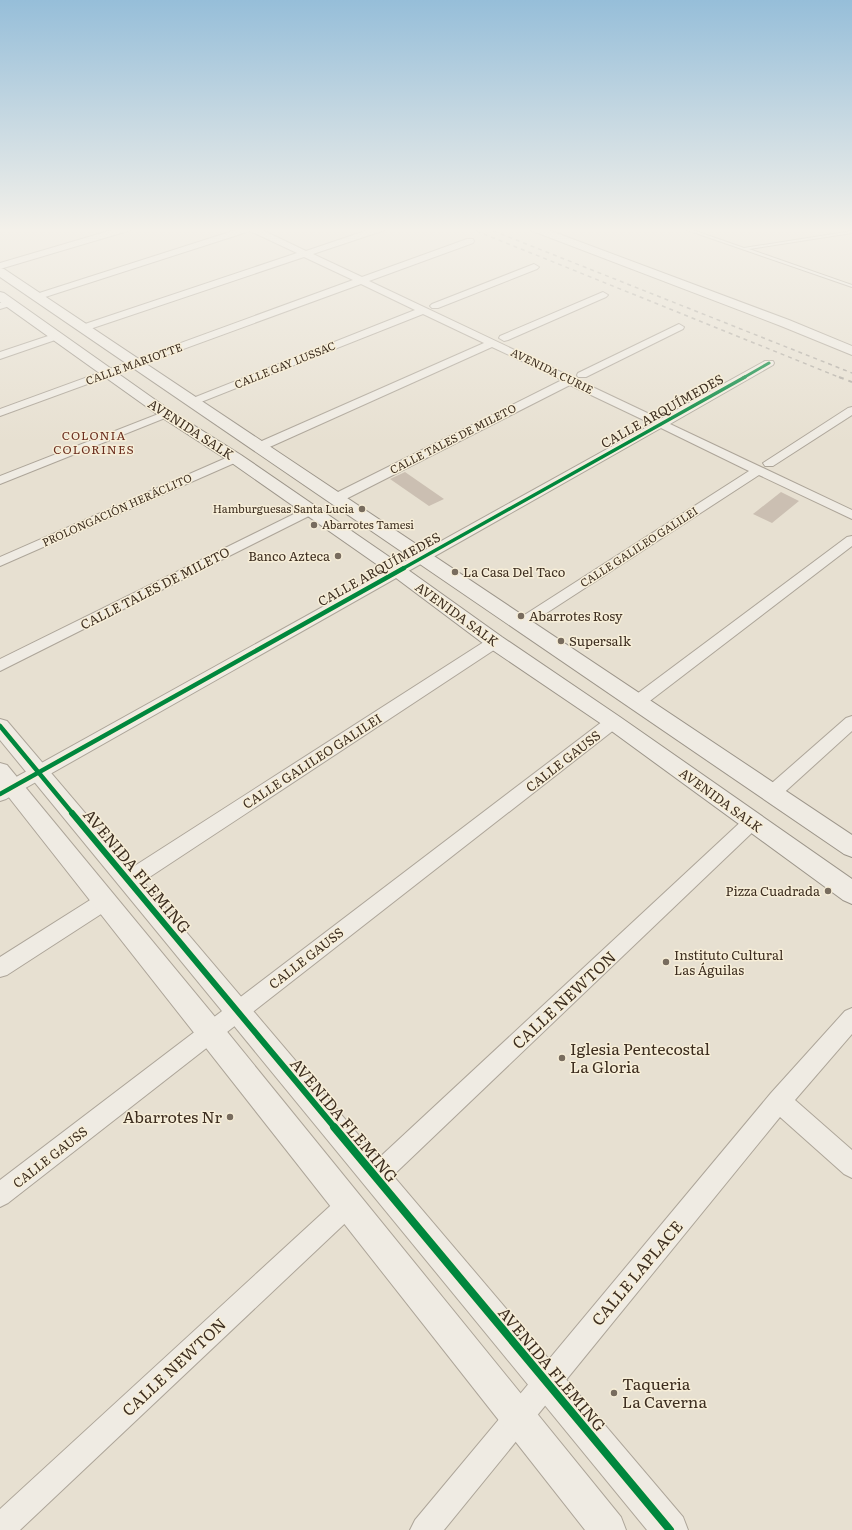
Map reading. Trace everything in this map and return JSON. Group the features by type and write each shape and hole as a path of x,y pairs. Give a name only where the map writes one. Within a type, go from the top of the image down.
{"main road":[{"name":"AVENIDA SALK","path":"40,299 636,703 852,847"},
{"name":"AVENIDA SALK","path":"3,302 57,336 166,414 235,458 398,571 495,642 613,722 852,893"}],"street":[{"path":"83,328 167,299"},
{"name":"CALLE MARIOTTE","path":"0,413 309,299"},
{"name":"AVENIDA CURIE","path":"401,299 662,424 763,464 783,470"},
{"name":"AVENIDA CURIE","path":"421,299 687,424"},
{"path":"435,306 452,299"},
{"path":"504,338 592,299"},
{"path":"723,299 852,351"},
{"name":"CALLE GAY LUSSAC","path":"192,402 423,310"},
{"path":"582,375 679,327"},
{"path":"0,356 57,336"},
{"path":"259,447 492,343"},
{"name":"CALLE ARQUÍMEDES","path":"4,784 38,772 769,363"},
{"name":"CALLE TALES DE MILETO","path":"334,499 571,380"},
{"name":"CALLE GALILEO GALILEI","path":"520,624 763,464 852,410"},
{"path":"0,480 166,414"},
{"name":"PROLONGACIÓN HERÁCLITO","path":"0,562 235,458"},
{"name":"AVENIDA CURIE","path":"763,464 852,515"},
{"name":"CALLE TALES DE MILETO","path":"0,666 310,510"},
{"path":"636,703 852,540"},
{"name":"CALLE GALILEO GALILEI","path":"128,880 495,642"},
{"name":"CALLE GAUSS","path":"0,1195 613,722"},
{"path":"771,794 852,722"},
{"name":"AVENIDA FLEMING","path":"0,726 670,1530"},
{"path":"4,784 105,901 349,1204 608,1530"},
{"name":"CALLE NEWTON","path":"375,1177 752,822"},
{"path":"0,968 105,901"},
{"name":"CALLE LAPLACE","path":"425,1530 779,1101 852,1018"},
{"path":"779,1101 852,1166"},
{"name":"CALLE NEWTON","path":"0,1529 349,1204"}],"building":[{"path":"405,472 444,499 429,506 390,479"},
{"path":"781,492 799,501 772,523 753,514"}],"railway":[{"path":"646,299 841,378"},
{"path":"666,299 852,373"},
{"path":"839,377 852,382"}],"cycle path":[{"path":"0,794 769,363"},
{"path":"0,726 670,1530"}],"place":[{"name":"Hamburguesas Santa Lucia","path":"362,509"},
{"name":"Abarrotes Tamesi","path":"314,525"},
{"name":"Banco Azteca","path":"338,556"},
{"name":"La Casa Del Taco","path":"455,572"},
{"name":"Abarrotes Rosy","path":"521,616"},
{"name":"Supersalk","path":"561,641"},
{"name":"Pizza Cuadrada","path":"828,891"},
{"name":"Instituto Cultural Las Águilas","path":"666,962"},
{"name":"Iglesia Pentecostal La Gloria","path":"562,1058"},
{"name":"Abarrotes Nr","path":"230,1117"},
{"name":"Taqueria La Caverna","path":"614,1393"}],"district":[{"name":"COLONIA COLORINES","path":"94,443"}]}
